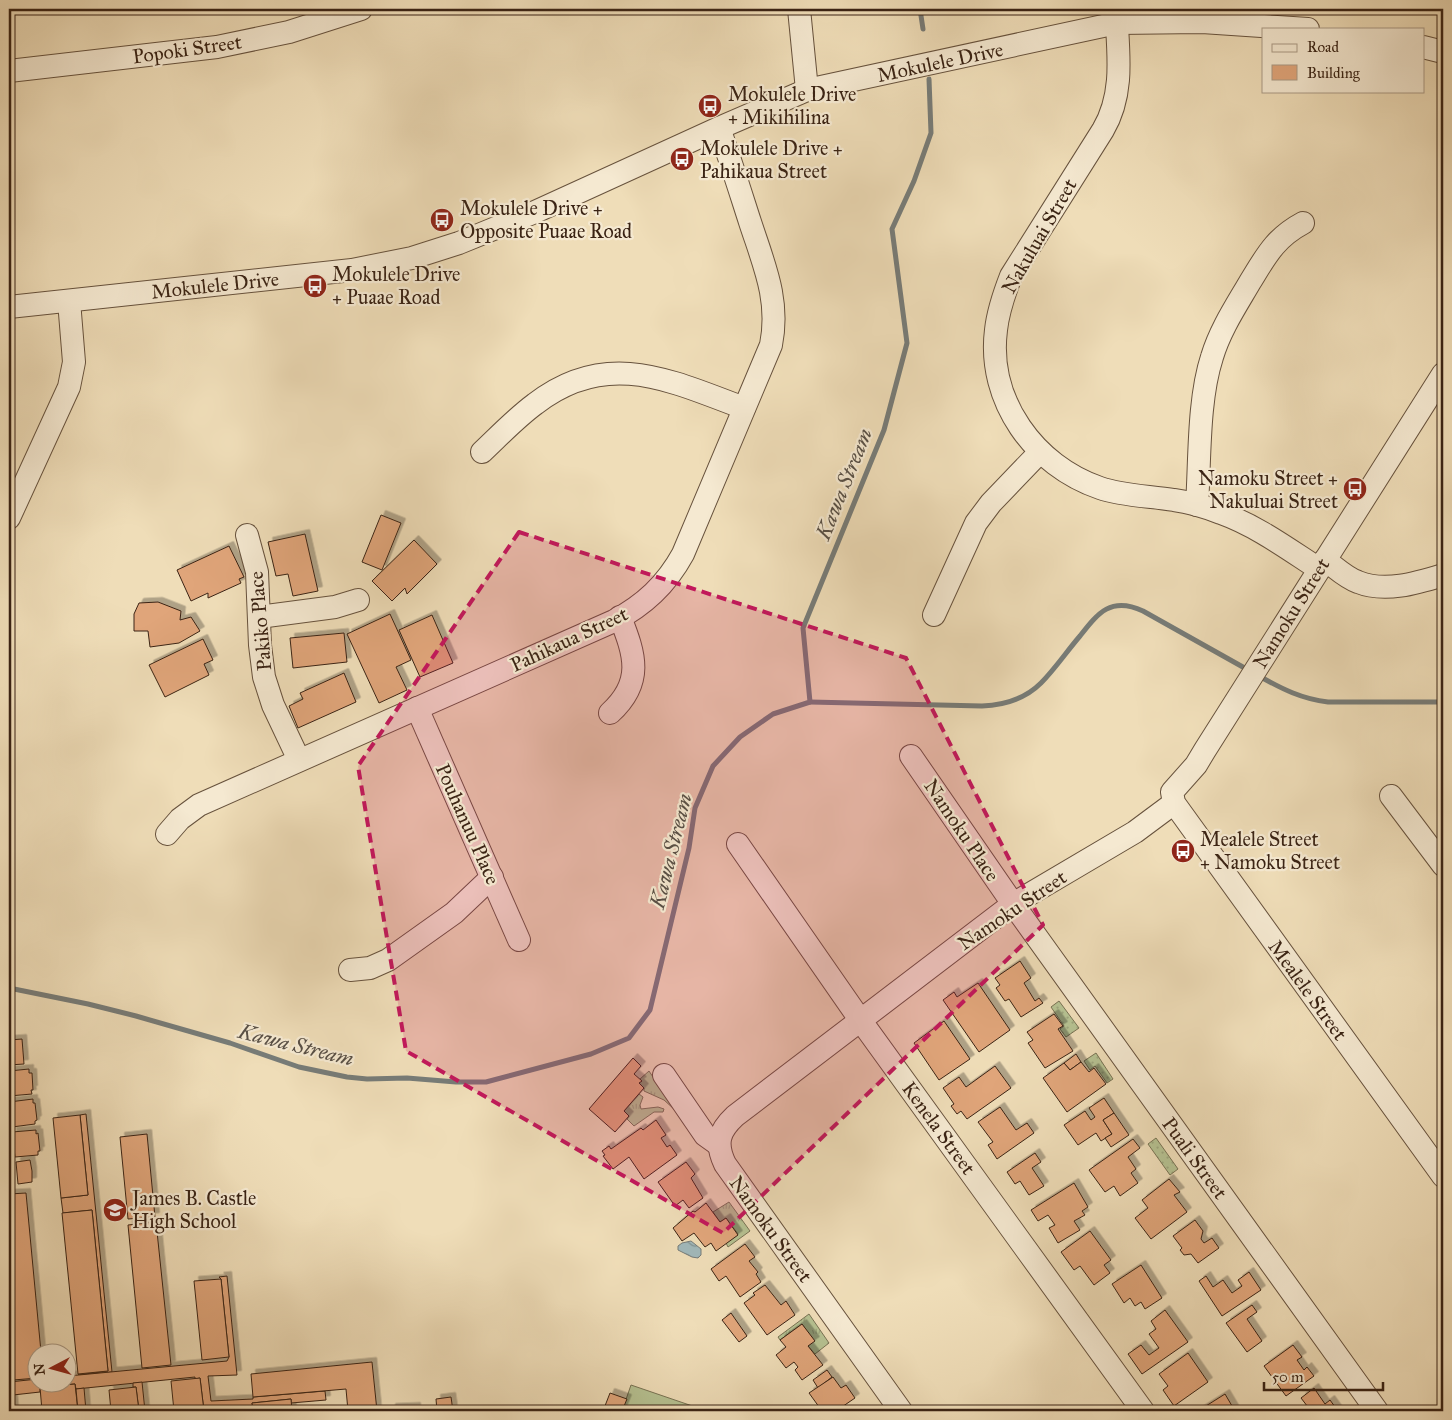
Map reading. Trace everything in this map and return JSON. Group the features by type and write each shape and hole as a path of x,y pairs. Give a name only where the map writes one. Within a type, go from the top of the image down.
{"street":[{"name":"Popoki Street","path":"9,71 217,47 289,32 324,14 361,9"},
{"path":"799,9 807,90"},
{"name":"Mokulele Drive","path":"9,306 352,270 412,258 459,243 535,212 807,90 1116,16 1293,28"},
{"name":"Nakuluai Street","path":"1116,16 1119,76 1117,95 1112,111 1103,130 1011,276 998,313 995,332 997,372 1002,391 1017,424 1040,452 1068,474 1102,489 1174,500 1223,513 1357,582 1372,585 1400,586 1443,575"},
{"path":"1424,48 1443,52"},
{"name":"Pahikaua Street","path":"167,834 180,819 199,805 620,618 656,592 675,568 771,345 774,310 769,279 719,128"},
{"path":"1197,505 1204,392 1215,349 1230,315 1268,252 1282,237 1303,223"},
{"path":"9,518 69,387 74,362 69,300"},
{"path":"482,452 550,394 572,383 596,376 622,374 649,376 666,380 744,408"},
{"name":"Namoku Street","path":"901,1411 730,1173 720,1154 719,1145 724,1128 736,1116 1013,904 1135,832 1174,803 1172,792 1196,765 1443,374"},
{"path":"934,616 976,523 991,503 1040,452"},
{"name":"Pakiko Place","path":"247,536 257,572 262,661 268,691 299,760"},
{"path":"260,617 335,608 358,600"},
{"path":"610,713 626,695 634,673 632,648 620,618"},
{"name":"Pouhanuu Place","path":"417,708 519,940"},
{"name":"Namoku Place","path":"911,756 1013,904"},
{"path":"1391,796 1443,866"},
{"name":"Mealele Street","path":"1174,803 1443,1176"},
{"name":"Kenela Street","path":"738,844 861,1021 1143,1411"},
{"path":"350,970 370,968 388,960 454,913 492,877"},
{"name":"Puali Street","path":"1013,904 1378,1411"},
{"path":"664,1075 705,1135 719,1145"}],"highlighted area":[{"path":"519,532 906,658 1043,925 723,1233 406,1051 358,766"}],"green space":[{"path":"1059,1001 1079,1028 1066,1037 1060,1029 1064,1026 1051,1007"},
{"path":"1096,1053 1113,1079 1107,1083 1095,1066 1090,1070 1084,1061"},
{"path":"649,1071 675,1110 664,1100 644,1091 644,1088 639,1083 642,1081 640,1079"},
{"path":"639,1094 643,1097 640,1105 641,1109 658,1107 664,1109 663,1112 654,1112 634,1126 627,1119 629,1116 624,1111"},
{"path":"1156,1138 1178,1169 1170,1175 1148,1144"},
{"path":"729,1202 750,1231 728,1247 726,1243 738,1234 726,1218 720,1222 713,1212"},
{"path":"809,1314 829,1343 815,1354 808,1346 814,1341 802,1324 780,1340 778,1337"},
{"path":"631,1385 707,1411 622,1411"}],"water":[{"path":"691,1241 701,1249 701,1255 698,1258 678,1250 678,1246 682,1243"}],"building":[{"path":"381,515 401,523 382,570 362,562"},
{"path":"305,534 318,591 293,596 288,574 276,576 268,542"},
{"path":"414,540 437,564 407,594 405,588 392,601 372,581"},
{"path":"229,546 244,577 239,579 241,583 208,598 208,593 191,601 177,570"},
{"path":"158,602 181,611 180,620 191,617 200,631 179,643 150,647 148,631 134,631 134,614 139,603"},
{"path":"390,614 411,660 396,667 407,690 379,703 347,634"},
{"path":"432,615 453,663 420,677 399,630"},
{"path":"344,633 347,662 293,668 290,638"},
{"path":"203,639 213,660 204,664 209,675 165,697 149,665"},
{"path":"344,673 356,702 298,728 289,706 303,699 300,693"},
{"path":"1020,961 1031,978 1024,983 1035,1001 1039,998 1043,1003 1021,1017 1009,999 1005,1001 996,988 1000,985 995,978"},
{"path":"978,983 1010,1030 979,1052 943,1000 954,992 957,997"},
{"path":"1054,1014 1063,1026 1058,1029 1073,1051 1045,1068 1028,1043 1033,1040 1027,1032"},
{"path":"944,1021 970,1059 939,1080 914,1043"},
{"path":"22,1039 24,1064 9,1065 9,1040"},
{"path":"1076,1054 1081,1062 1070,1070 1064,1063"},
{"path":"633,1058 641,1066 634,1074 642,1081 639,1083 644,1088 624,1111 629,1116 615,1132 589,1109"},
{"path":"1081,1062 1089,1072 1094,1068 1106,1084 1067,1112 1043,1078 1064,1063 1070,1070"},
{"path":"995,1066 1011,1088 967,1119 961,1111 957,1114 951,1106 954,1104 943,1088 959,1077 966,1087"},
{"path":"29,1069 29,1073 32,1073 32,1094 9,1096 9,1071"},
{"path":"1104,1098 1114,1113 1103,1120 1112,1134 1101,1141 1096,1133 1078,1145 1064,1125 1085,1111 1091,1120 1095,1117 1089,1108"},
{"path":"33,1099 37,1120 35,1124 12,1127 9,1102"},
{"path":"1000,1107 1016,1130 1027,1123 1034,1133 997,1159 988,1145 993,1142 978,1122"},
{"path":"1114,1113 1129,1135 1111,1147 1105,1138 1112,1134 1103,1120"},
{"path":"86,1114 112,1372 78,1375 108,1371 92,1210 63,1213 61,1198 88,1195 80,1115"},
{"path":"80,1115 88,1195 61,1198 53,1118"},
{"path":"656,1120 666,1135 661,1138 667,1147 670,1145 677,1155 644,1179 629,1157 613,1169 603,1156 605,1155 602,1151 609,1146 611,1149"},
{"path":"36,1130 40,1151 38,1151 38,1155 15,1157 12,1132"},
{"path":"147,1134 155,1217 128,1219 120,1137"},
{"path":"1133,1139 1140,1148 1128,1157 1136,1169 1131,1173 1138,1183 1120,1196 1114,1186 1105,1192 1089,1170"},
{"path":"1035,1153 1041,1162 1032,1168 1044,1186 1029,1195 1020,1181 1015,1184 1007,1172"},
{"path":"30,1160 32,1182 18,1184 16,1162"},
{"path":"686,1162 695,1174 691,1178 703,1198 689,1208 683,1200 675,1206 658,1182"},
{"path":"1169,1179 1180,1192 1174,1195 1187,1212 1151,1239 1135,1218 1148,1208 1142,1200"},
{"path":"1074,1183 1088,1207 1082,1211 1085,1215 1074,1221 1080,1230 1058,1243 1049,1228 1055,1225 1048,1215 1038,1221 1031,1210"},
{"path":"26,1193 40,1342 28,1342 28,1379 13,1380 9,1336 9,1194"},
{"path":"706,1203 720,1222 726,1218 738,1235 716,1251 711,1243 705,1247 694,1233 682,1241 673,1228"},
{"path":"92,1210 108,1371 78,1374 78,1342 75,1342 62,1213"},
{"path":"1195,1220 1203,1231 1201,1239 1204,1243 1212,1238 1219,1248 1198,1263 1191,1254 1184,1255 1180,1250 1182,1248 1173,1236"},
{"path":"156,1222 171,1365 142,1368 128,1225"},
{"path":"1090,1231 1111,1260 1104,1265 1110,1273 1094,1285 1080,1266 1074,1270 1061,1252"},
{"path":"745,1244 755,1257 749,1261 758,1272 756,1274 761,1282 740,1297 726,1276 719,1281 711,1269"},
{"path":"1141,1265 1162,1298 1145,1309 1141,1302 1135,1306 1130,1298 1124,1303 1112,1284"},
{"path":"1249,1272 1261,1290 1222,1316 1199,1281 1206,1276 1213,1287 1223,1280 1232,1293 1242,1286 1238,1280"},
{"path":"227,1276 237,1375 208,1376 211,1401 253,1399 253,1397 325,1391 326,1400 291,1403 291,1399 252,1403 253,1407 204,1411 200,1378 195,1379 195,1377 78,1389 78,1375 227,1361 229,1357 221,1279 219,1277"},
{"path":"221,1279 229,1357 202,1360 194,1281"},
{"path":"765,1285 781,1305 786,1301 795,1315 767,1335 744,1303 755,1295 753,1293"},
{"path":"1252,1305 1257,1312 1247,1319 1262,1341 1247,1352 1226,1323"},
{"path":"1165,1310 1188,1342 1142,1374 1128,1354 1141,1345 1149,1355 1159,1348 1149,1334 1156,1329 1151,1321"},
{"path":"731,1313 747,1336 739,1342 722,1320"},
{"path":"802,1324 815,1341 808,1346 823,1365 802,1380 795,1370 798,1367 794,1362 786,1368 776,1355 786,1347 780,1340"},
{"path":"1293,1345 1302,1357 1297,1360 1304,1370 1307,1367 1314,1376 1286,1396 1264,1366"},
{"path":"1188,1353 1208,1382 1174,1406 1163,1390 1168,1386 1159,1374"},
{"path":"372,1362 377,1411 348,1411 346,1389 253,1397 251,1374"},
{"path":"827,1370 832,1377 818,1388 813,1380"},
{"path":"833,1377 841,1388 846,1385 855,1398 836,1411 822,1411 809,1393"},
{"path":"200,1378 204,1411 174,1411 171,1381"},
{"path":"28,1380 28,1392 40,1392 13,1395 12,1390 9,1390 9,1382"},
{"path":"142,1382 145,1411 139,1411 136,1387 133,1387 133,1383"},
{"path":"136,1387 139,1411 111,1411 109,1390"},
{"path":"84,1388 86,1411 78,1411 76,1392 78,1392 78,1389"},
{"path":"1314,1388 1325,1404 1330,1400 1338,1411 1311,1411 1301,1398"},
{"path":"9,1390 12,1390 14,1411 9,1411"},
{"path":"40,1392 76,1392 78,1411 42,1411"},
{"path":"610,1393 627,1399 622,1411 603,1411"},
{"path":"1225,1394 1235,1411 1198,1411"},
{"path":"451,1397 453,1411 437,1411 436,1399"},
{"path":"291,1399 292,1411 253,1411 252,1403"},
{"path":"416,1407 416,1411 391,1411 391,1408"}],"waterway":[{"name":"Kawa Stream","path":"920,9 923,29"},
{"name":"Kawa Stream","path":"9,988 136,1016 230,1043 299,1067 347,1077 367,1079 407,1078 456,1082 486,1082 591,1054 629,1038 650,1010 689,848 695,808 713,766 740,737 773,714 810,702 803,628 884,430 907,343 892,229 914,181 931,133 929,79"},
{"path":"810,702 982,706 1006,703 1035,689 1099,614 1106,609 1122,605 1143,611 1250,671"},
{"path":"1259,676 1292,693 1328,702 1443,702"}],"place":[{"name":"Mokulele Drive + Mikihilina","path":"710,106"},
{"name":"Mokulele Drive + Pahikaua Street","path":"682,159"},
{"name":"Mokulele Drive + Opposite Puaae Road","path":"442,220"},
{"name":"Mokulele Drive + Puaae Road","path":"315,286"},
{"name":"Namoku Street + Nakuluai Street","path":"1355,489"},
{"name":"Mealele Street + Namoku Street","path":"1183,851"},
{"name":"James B. Castle High School","path":"115,1210"}]}
